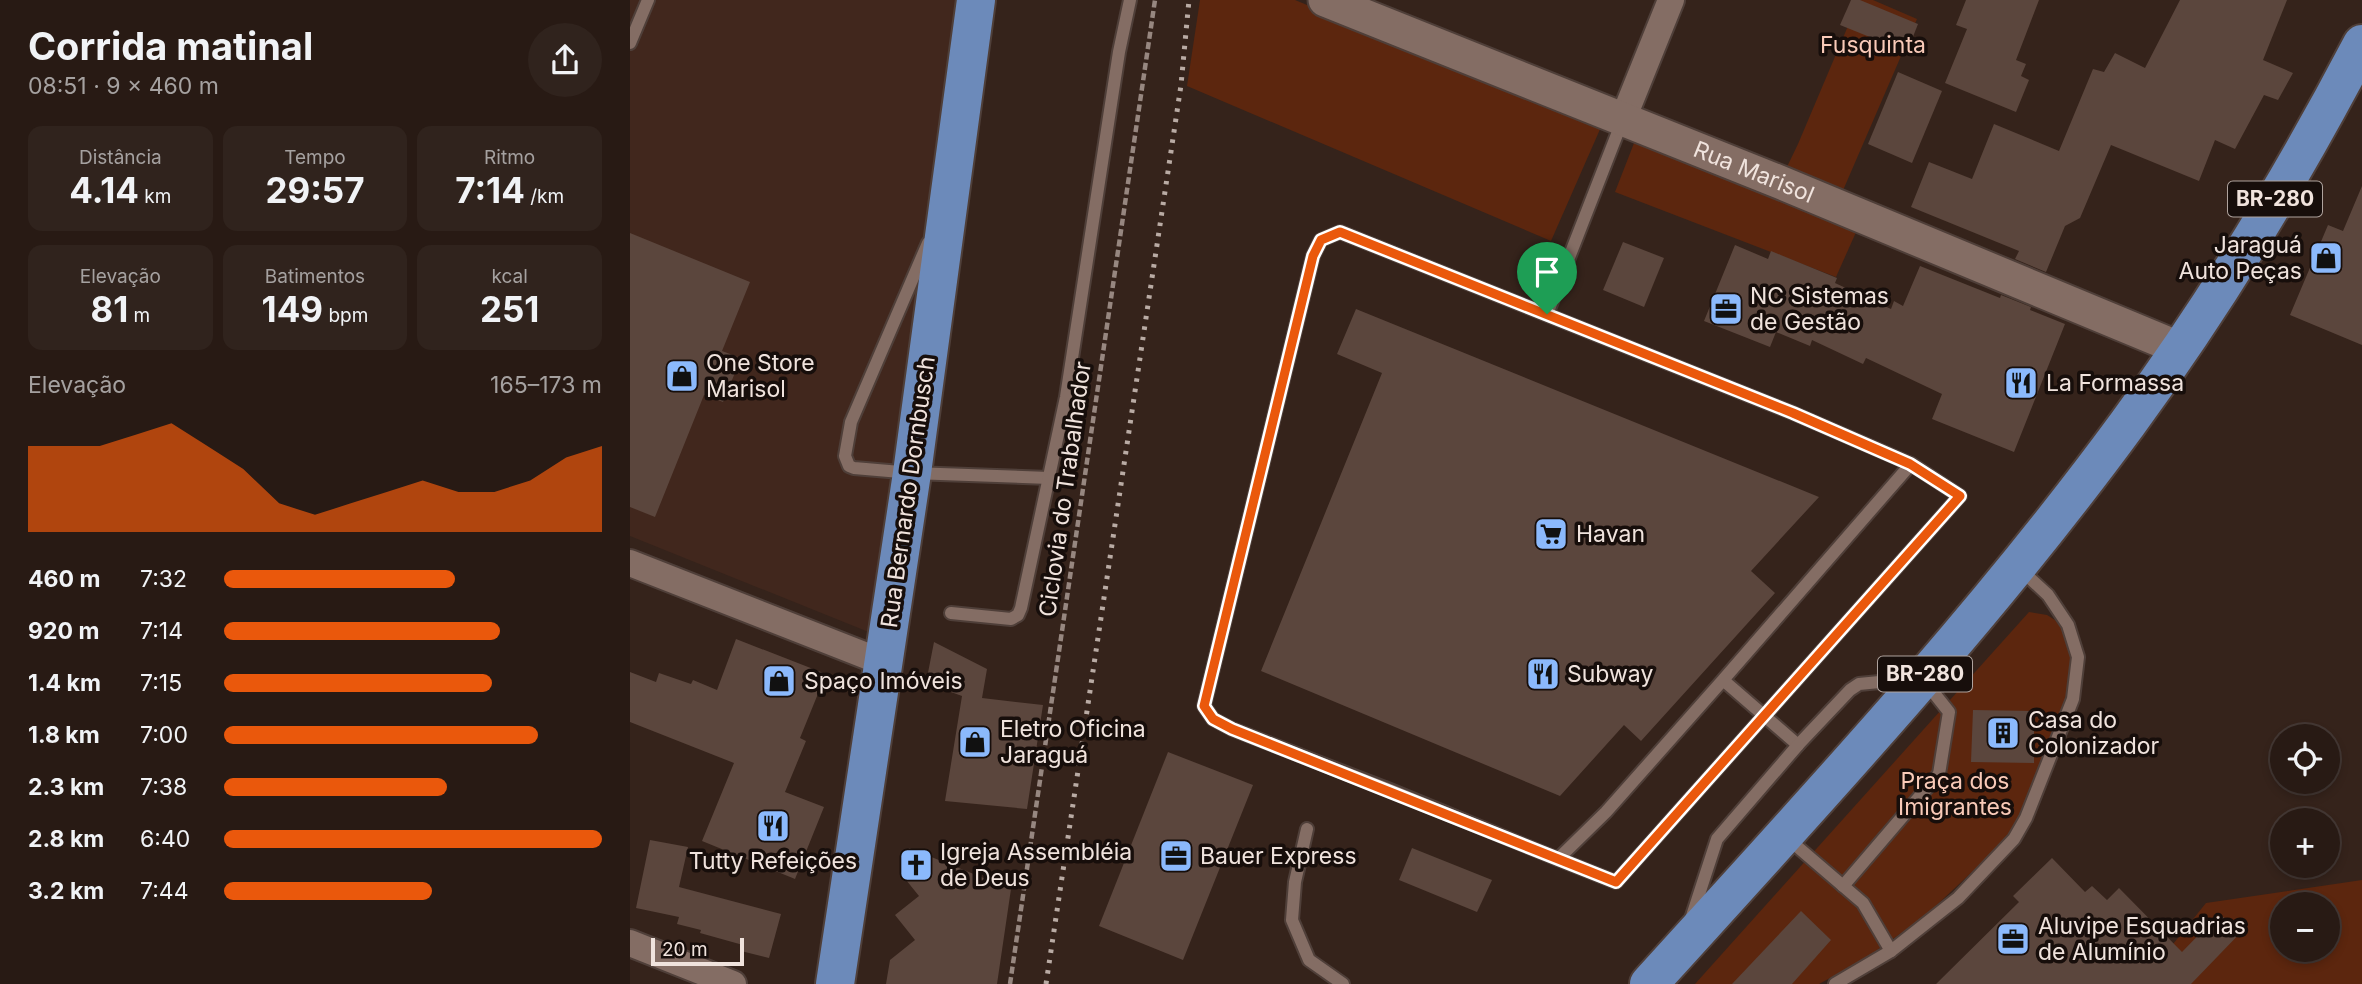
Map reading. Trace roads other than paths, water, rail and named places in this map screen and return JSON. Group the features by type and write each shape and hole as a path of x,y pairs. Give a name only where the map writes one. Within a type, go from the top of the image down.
{"highway":[{"name":"Rua Bernardo Dornbusch","path":"835,984 912,473 951,188 970,14"},
{"name":"BR-280","path":"1649,984 1922,678 2016,566 2127,424 2218,294 2314,135 2362,44"}],"street":[{"name":"Rua Marisol","path":"1325,0 1623,119 2181,349"},
{"path":"1623,119 1671,0"},
{"path":"630,563 882,662"},
{"path":"630,943 733,984"}],"lane":[{"path":"630,43 649,0"},
{"path":"951,613 1011,619 1018,615 1021,608 1066,397 1130,0"},
{"path":"1547,314 1623,119"},
{"path":"951,188 852,422 845,456 849,466 854,468 1049,478"},
{"path":"1340,232 1793,413 1910,464 1960,496 1616,882 1232,729 1213,719 1204,706 1313,256 1321,240 1340,232"},
{"path":"1558,859 1605,812 1723,680 1910,464"},
{"path":"1835,984 1891,951 1958,898 2014,839 2026,818 2073,699 2078,657 2068,625 2048,595 2016,566"},
{"path":"1682,948 1717,839 1798,745 1850,690 1859,684 1922,678 1949,712 1939,774 1843,886"},
{"path":"1723,680 1798,745"},
{"path":"1307,829 1296,882 1292,920 1309,960 1343,984"},
{"path":"1784,835 1863,903 1891,951"}],"railway":[{"path":"1046,984 1181,85 1189,0"}],"place":[{"name":"Jaraguá Auto Peças","path":"2326,258"},
{"name":"NC Sistemas de Gestão","path":"1726,309"},
{"name":"One Store Marisol","path":"682,376"},
{"name":"La Formassa","path":"2021,383"},
{"name":"Havan","path":"1551,534"},
{"name":"Subway","path":"1543,674"},
{"name":"Spaço Imóveis","path":"779,681"},
{"name":"Casa do Colonizador","path":"2003,733"},
{"name":"Eletro Oficina Jaraguá","path":"975,742"},
{"name":"Tutty Refeições","path":"773,826"},
{"name":"Bauer Express","path":"1176,856"},
{"name":"Igreja Assembléia de Deus","path":"916,865"},
{"name":"Aluvipe Esquadrias de Alumínio","path":"2013,939"}],"park label":[{"name":"Fusquinta","path":"1873,45"},
{"name":"Praça dos Imigrantes","path":"1955,794"}]}
